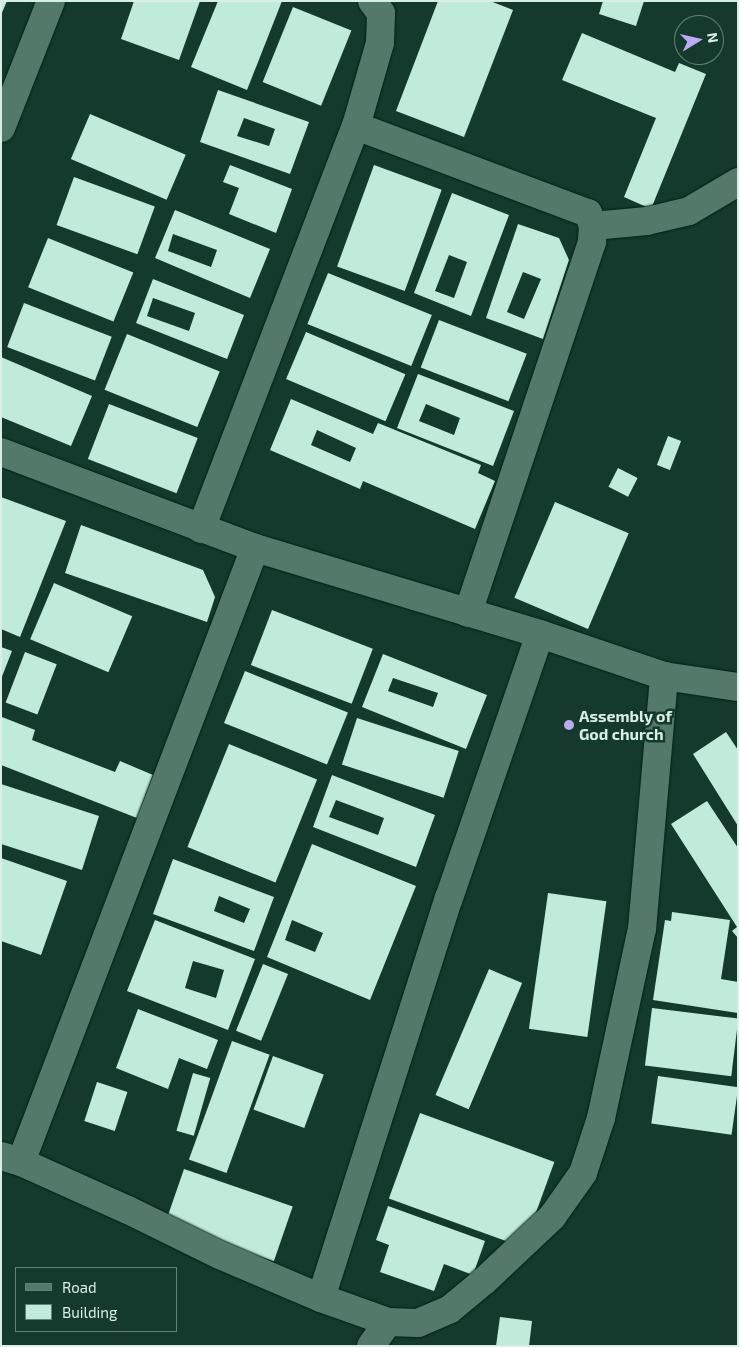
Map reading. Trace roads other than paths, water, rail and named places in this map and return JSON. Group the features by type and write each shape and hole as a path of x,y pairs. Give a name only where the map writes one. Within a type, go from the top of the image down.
{"street":[{"path":"1,127 51,1"},
{"path":"201,529 356,126 380,43 381,13 372,1"},
{"path":"356,126 588,213 593,226 592,242 468,613"},
{"path":"593,226 647,221 689,211 738,182"},
{"path":"1,452 255,548 540,634 664,676 738,687"},
{"path":"255,548 11,1159 128,1210 220,1255 321,1298 388,1322 418,1323 449,1310 484,1281 552,1217 583,1174 601,1118 642,929 664,676"},
{"path":"321,1298 449,898 540,634"},
{"path":"372,1346 388,1322"}],"place":[{"name":"Assembly of God church","path":"569,725"}]}
